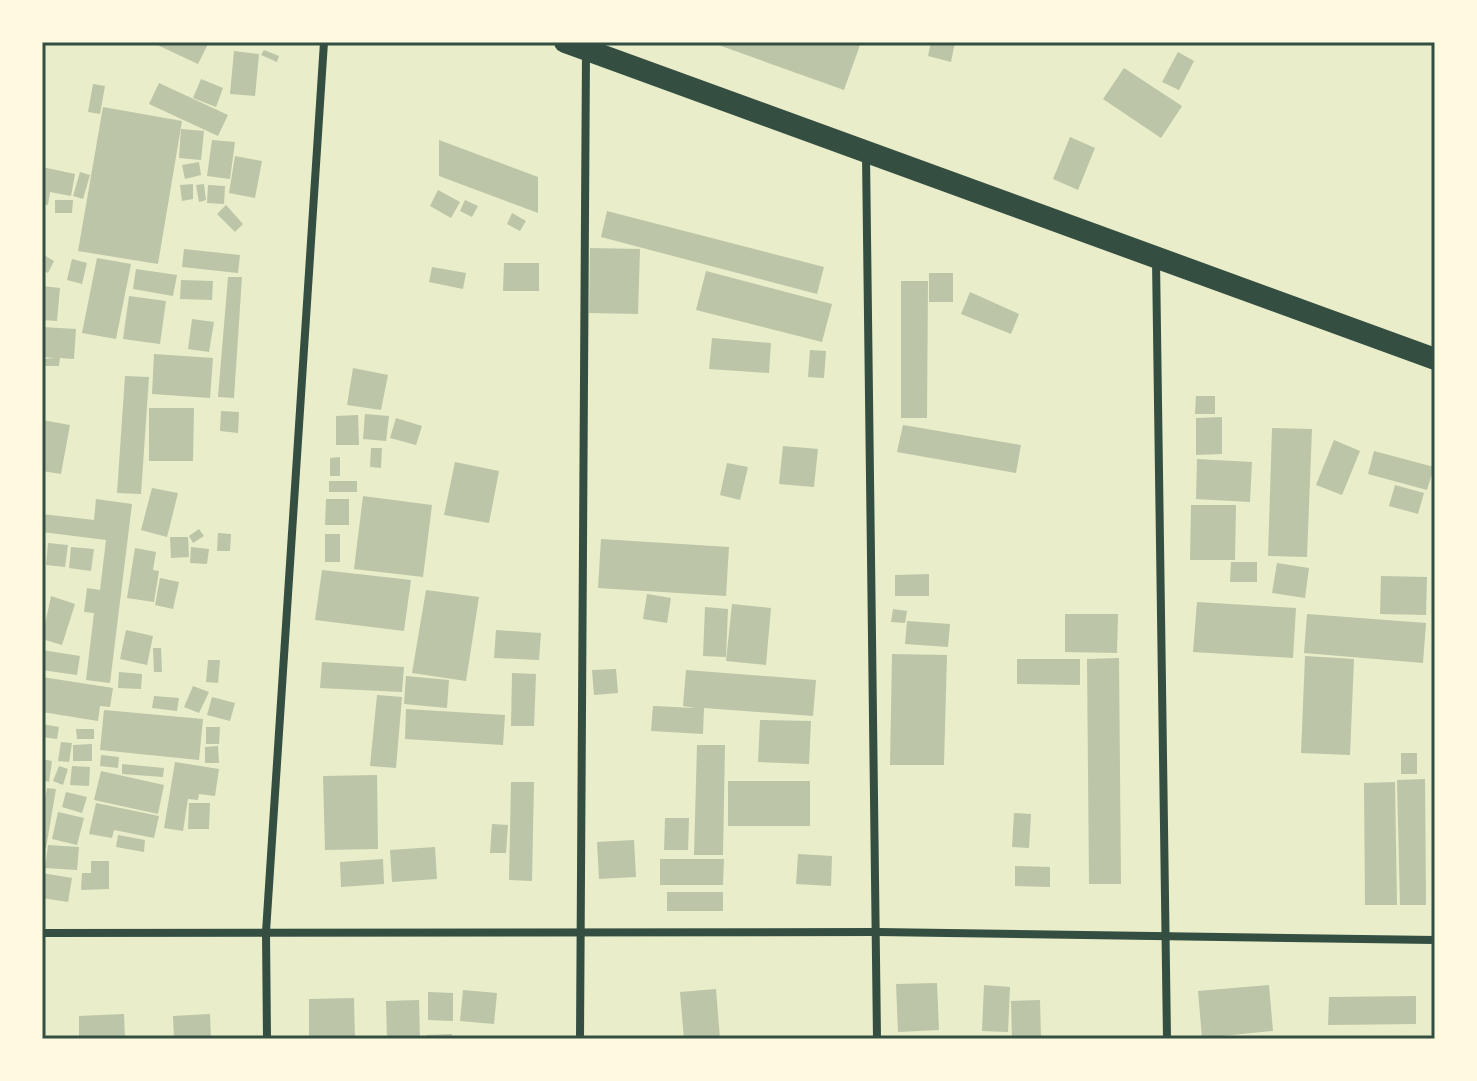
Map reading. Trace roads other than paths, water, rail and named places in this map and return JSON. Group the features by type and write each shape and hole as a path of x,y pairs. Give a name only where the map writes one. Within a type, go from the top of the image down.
{"highway":[{"path":"580,45 1435,359"}],"street":[{"path":"267,1039 266,932 324,42"},
{"path":"580,45 580,1039"},
{"path":"866,150 877,1039"},
{"path":"1156,259 1167,1039"},
{"path":"42,933 878,932 1435,940"}]}
